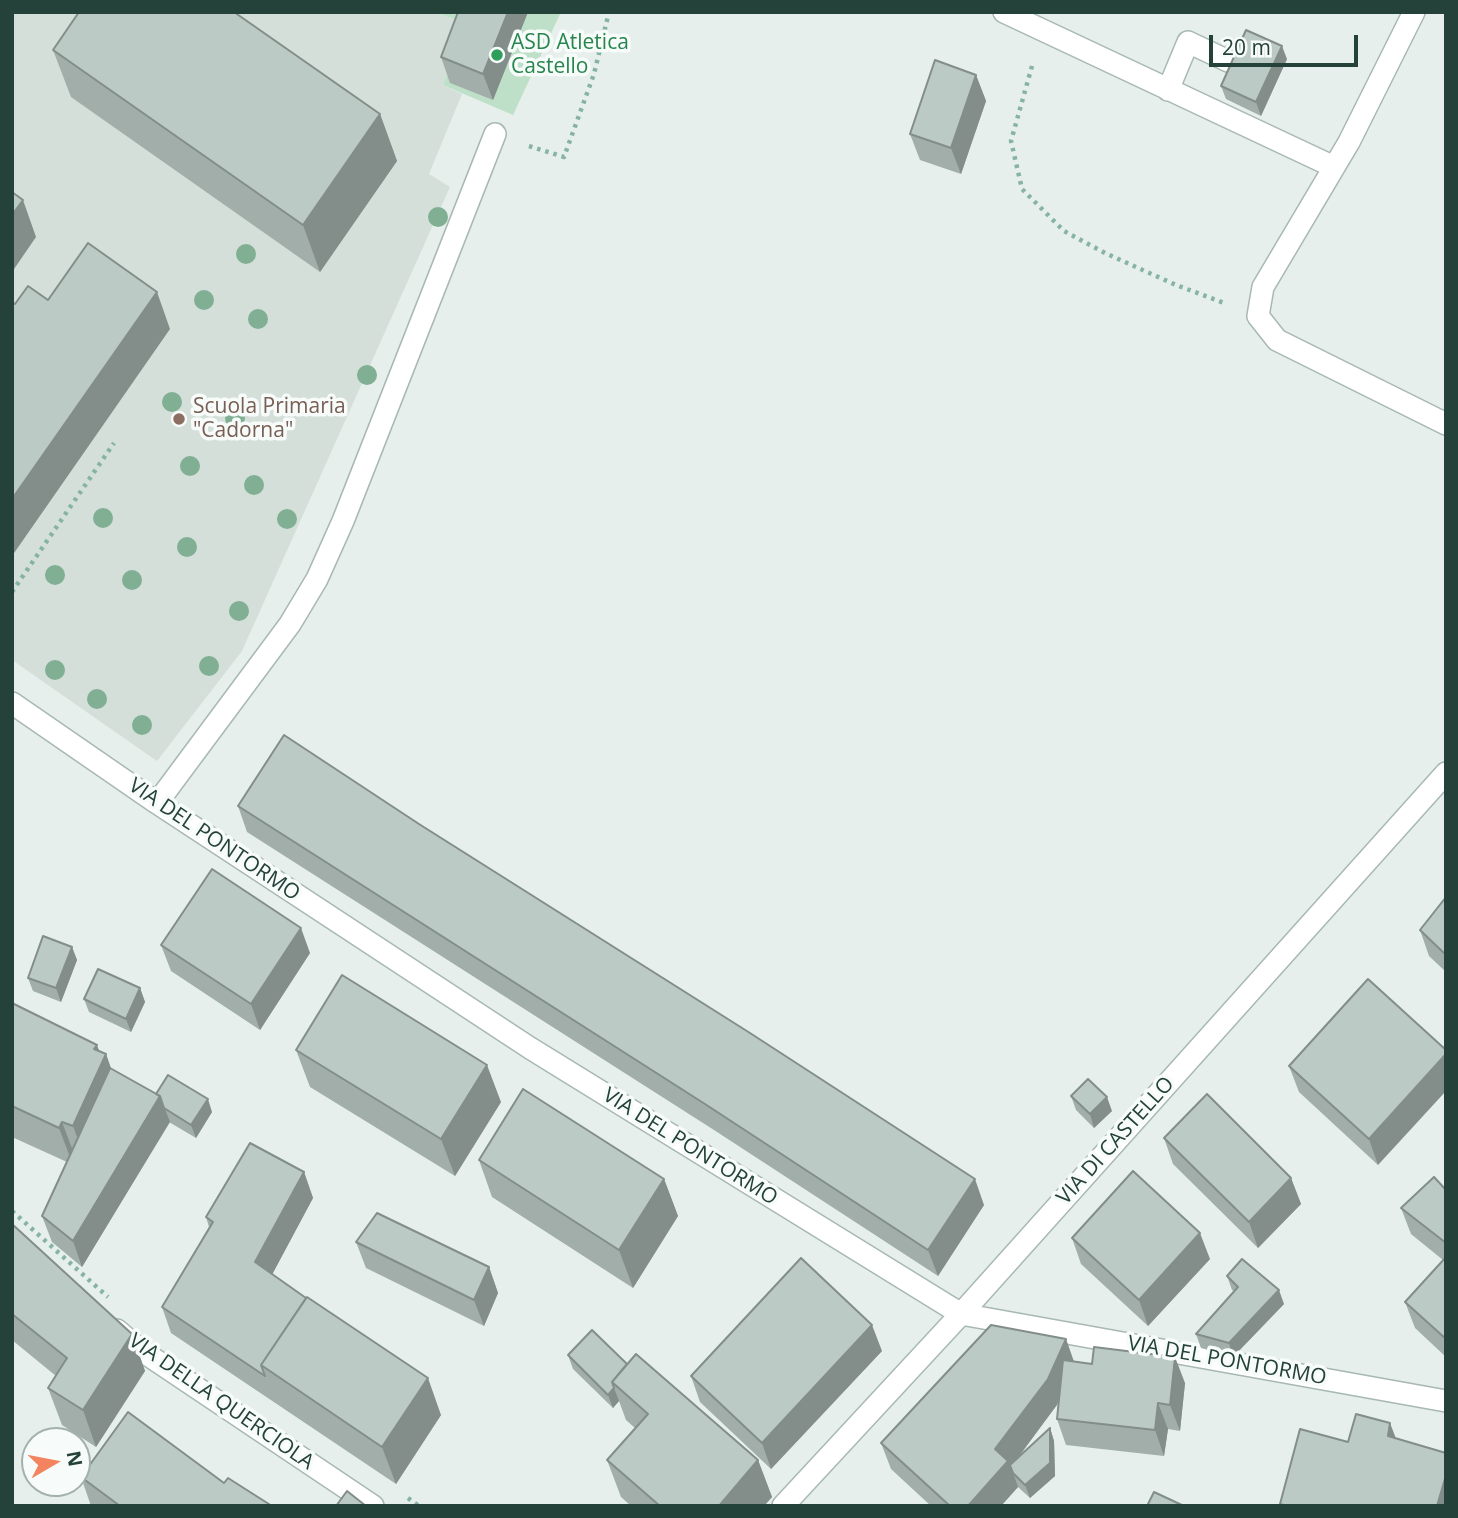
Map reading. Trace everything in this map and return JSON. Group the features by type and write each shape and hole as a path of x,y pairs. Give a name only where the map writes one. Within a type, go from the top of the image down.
{"street":[{"path":"1414,12 1334,167 1263,287 1258,316 1277,340 1446,424"},
{"path":"1006,13 1334,167"},
{"path":"1168,90 1188,42 1228,61"},
{"path":"157,803 290,624 317,579 348,508 495,134"},
{"name":"VIA DEL PONTORMO","path":"12,703 157,803 530,1048 961,1314 1446,1401"},
{"name":"VIA DI CASTELLO","path":"783,1506 961,1314 1446,773"},
{"name":"VIA DELLA QUERCIOLA","path":"100,1314 139,1349 373,1506"}],"path":[{"path":"495,134 564,157 594,75 609,12"},
{"path":"1043,31 1011,141 1022,189 1065,232 1176,285 1258,316"},
{"path":"12,592 114,443"}],"shaded area":[{"name":"Scuola Primaria \"Cadorna\"","path":"12,12 437,12 466,25 443,85 462,94 429,174 450,187 242,651 157,761 12,660"}],"green space":[{"name":"ASD Atletica Castello","path":"437,12 561,12 513,115 443,85 466,25"}],"building":[{"path":"79,12 234,12 380,114 303,225 53,50"},
{"path":"458,12 508,12 483,74 441,57"},
{"path":"1246,30 1282,46 1256,102 1221,86"},
{"path":"935,60 976,75 951,148 910,134"},
{"path":"12,192 23,200 12,215"},
{"path":"88,243 157,292 12,499 12,302 15,304 28,286 48,300"},
{"path":"284,735 975,1179 928,1250 705,1104 238,806"},
{"path":"212,869 301,928 251,1004 161,945"},
{"path":"1446,897 1446,955 1420,930"},
{"path":"43,936 72,947 56,988 28,978"},
{"path":"98,969 140,988 126,1019 84,999"},
{"path":"342,975 487,1065 441,1139 296,1050"},
{"path":"1368,979 1446,1050 1446,1054 1369,1139 1289,1066"},
{"path":"12,1003 97,1045 94,1049 106,1054 73,1126 62,1122 59,1128 12,1106"},
{"path":"110,1068 160,1096 73,1241 42,1216"},
{"path":"168,1075 208,1099 191,1125 164,1108 160,1096 156,1094"},
{"path":"1088,1079 1107,1097 1090,1114 1071,1096"},
{"path":"523,1089 664,1179 619,1250 479,1160"},
{"path":"1207,1094 1291,1178 1249,1222 1164,1138"},
{"path":"250,1143 304,1172 255,1262 306,1298 261,1365 265,1376 162,1307 213,1222 206,1217"},
{"path":"1133,1171 1200,1233 1139,1300 1072,1238"},
{"path":"1434,1177 1446,1190 1446,1243 1401,1208"},
{"path":"377,1213 489,1267 474,1300 356,1242"},
{"path":"12,1224 132,1334 83,1410 48,1388 67,1358 12,1314"},
{"path":"1446,1257 1446,1339 1405,1302"},
{"path":"801,1258 872,1325 762,1443 691,1376"},
{"path":"1242,1259 1279,1290 1229,1343 1196,1334 1238,1287 1227,1276"},
{"path":"307,1297 428,1378 382,1447 261,1365"},
{"path":"991,1325 1066,1339 1048,1379 995,1449 1008,1461 968,1506 950,1506 881,1443"},
{"path":"592,1330 627,1364 612,1382 614,1388 608,1395 568,1355"},
{"path":"1094,1347 1175,1357 1170,1405 1158,1403 1155,1430 1057,1419 1063,1360 1092,1364"},
{"path":"636,1354 758,1460 719,1506 660,1506 607,1460 648,1414 612,1382"},
{"path":"128,1412 224,1483 228,1478 272,1506 120,1506 91,1484 91,1463"},
{"path":"1356,1414 1390,1423 1388,1436 1446,1453 1446,1475 1437,1506 1280,1504 1300,1429 1348,1442"},
{"path":"1050,1428 1050,1463 1025,1485 1013,1473 1010,1465"},
{"path":"347,1491 366,1506 336,1506"},
{"path":"1154,1492 1184,1506 1147,1506"}],"place":[{"name":"ASD Atletica Castello","path":"497,55"},
{"name":"Scuola Primaria \"Cadorna\"","path":"179,419"}]}
